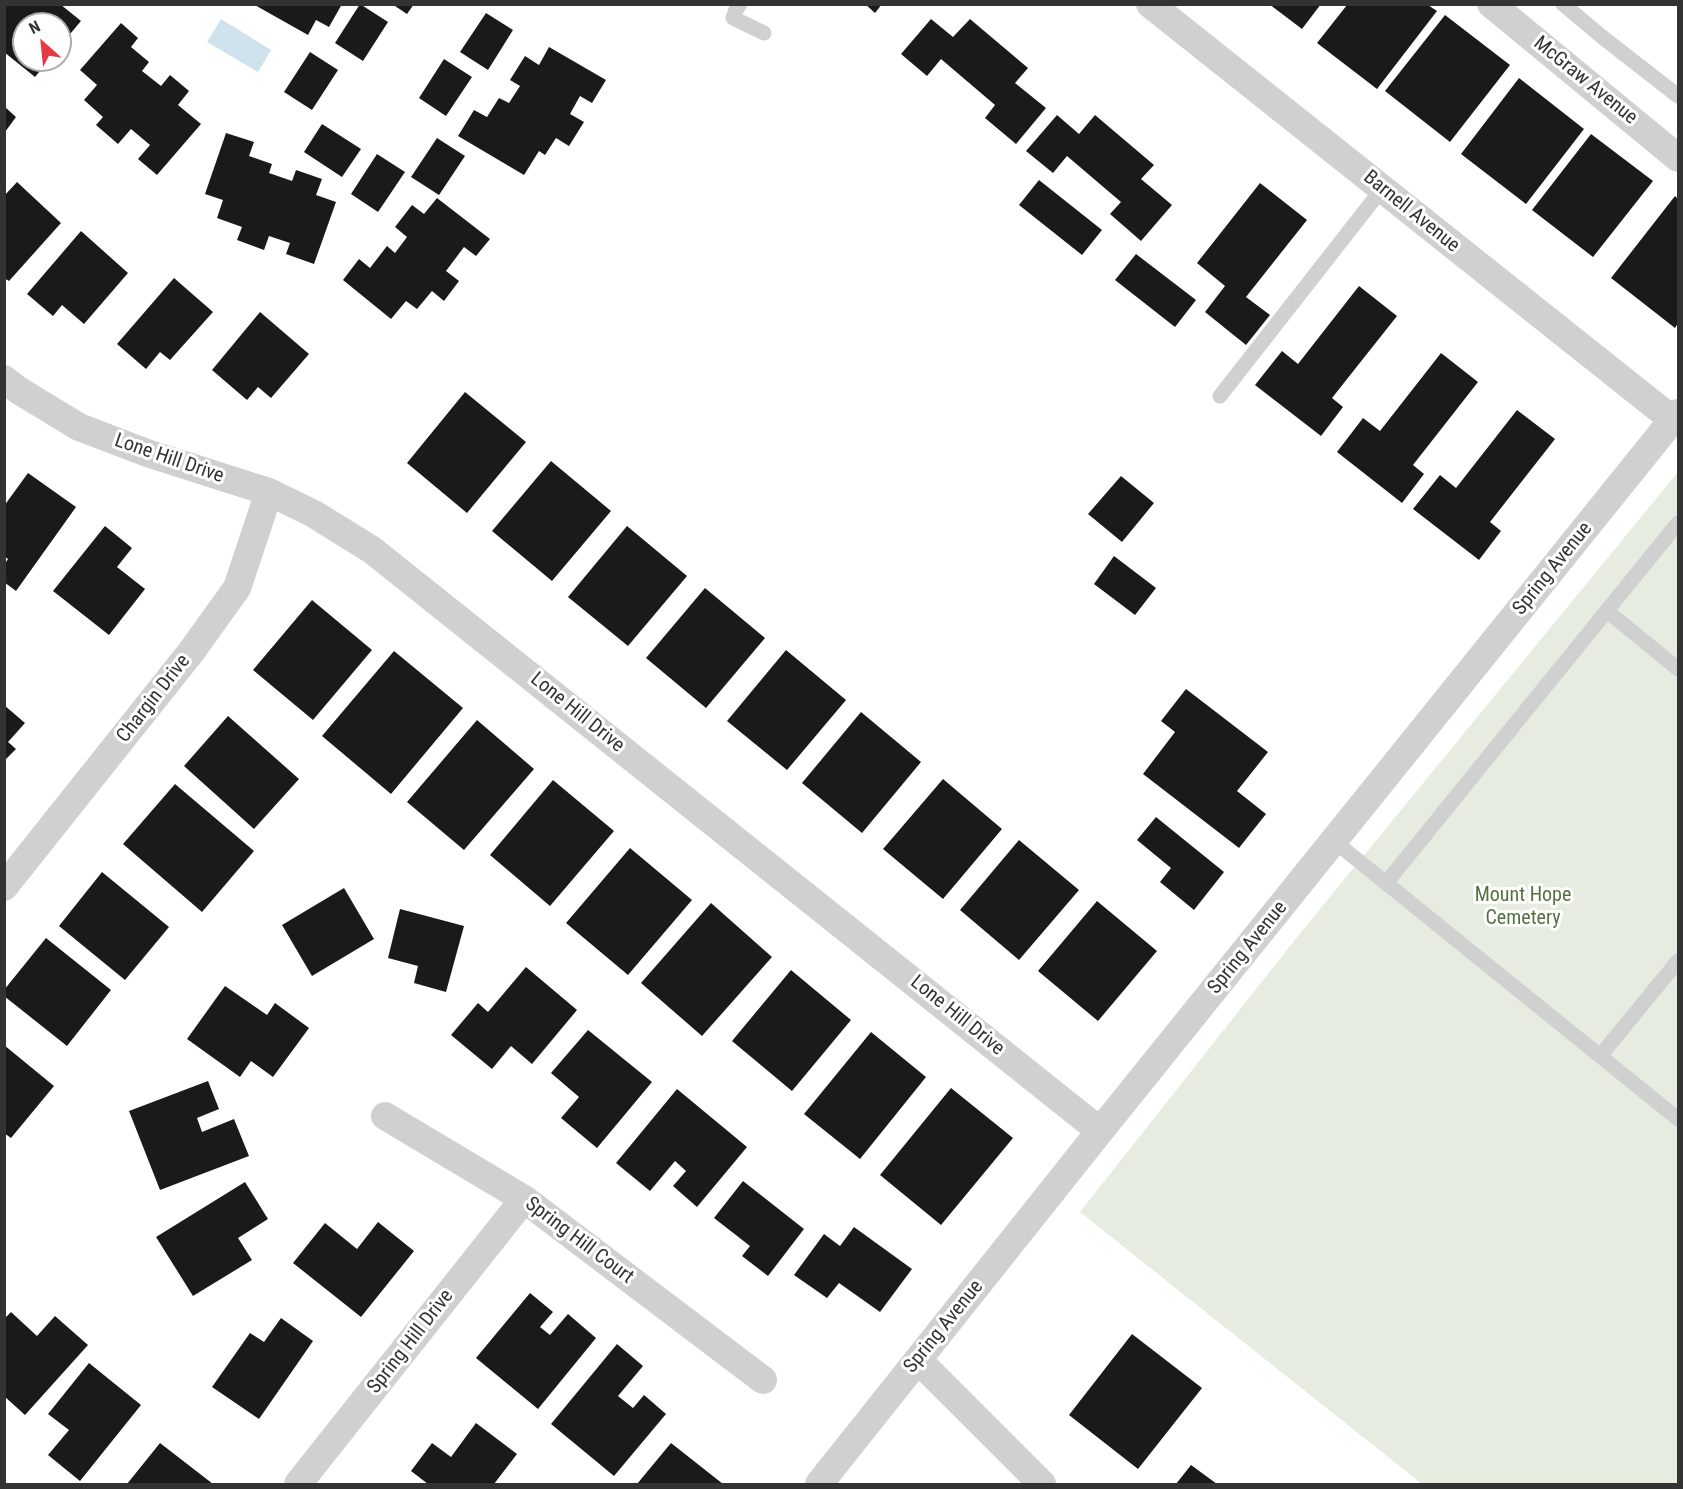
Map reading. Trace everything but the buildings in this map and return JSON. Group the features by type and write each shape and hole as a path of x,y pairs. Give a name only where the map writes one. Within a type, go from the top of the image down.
{"street":[{"name":"Barnell Avenue","path":"1150,4 1382,189 1676,416"},
{"name":"McGraw Avenue","path":"1491,4 1678,158"},
{"name":"Lone Hill Drive","path":"4,379 79,427 147,453 269,492 314,514 372,550 1100,1131"},
{"name":"Spring Avenue","path":"819,1485 1100,1131 1676,416"},
{"name":"Chargin Drive","path":"4,887 191,652 237,588 269,492"},
{"name":"Spring Hill Court","path":"385,1116 524,1199 763,1380"},
{"name":"Spring Hill Drive","path":"298,1485 524,1199"},
{"path":"918,1360 1041,1485"}],"lane":[{"path":"740,4 733,18 764,33"},
{"path":"1563,4 1678,96"},
{"path":"1221,396 1382,189"},
{"path":"1386,883 1678,523"},
{"path":"1606,611 1678,669"},
{"path":"1334,841 1678,1119"},
{"path":"1600,1056 1678,961"}],"green space":[{"name":"Mount Hope Cemetery","path":"1678,472 1678,1484 1422,1484 1080,1212 1302,931"}],"water":[{"path":"221,19 271,50 258,72 207,42"}]}
